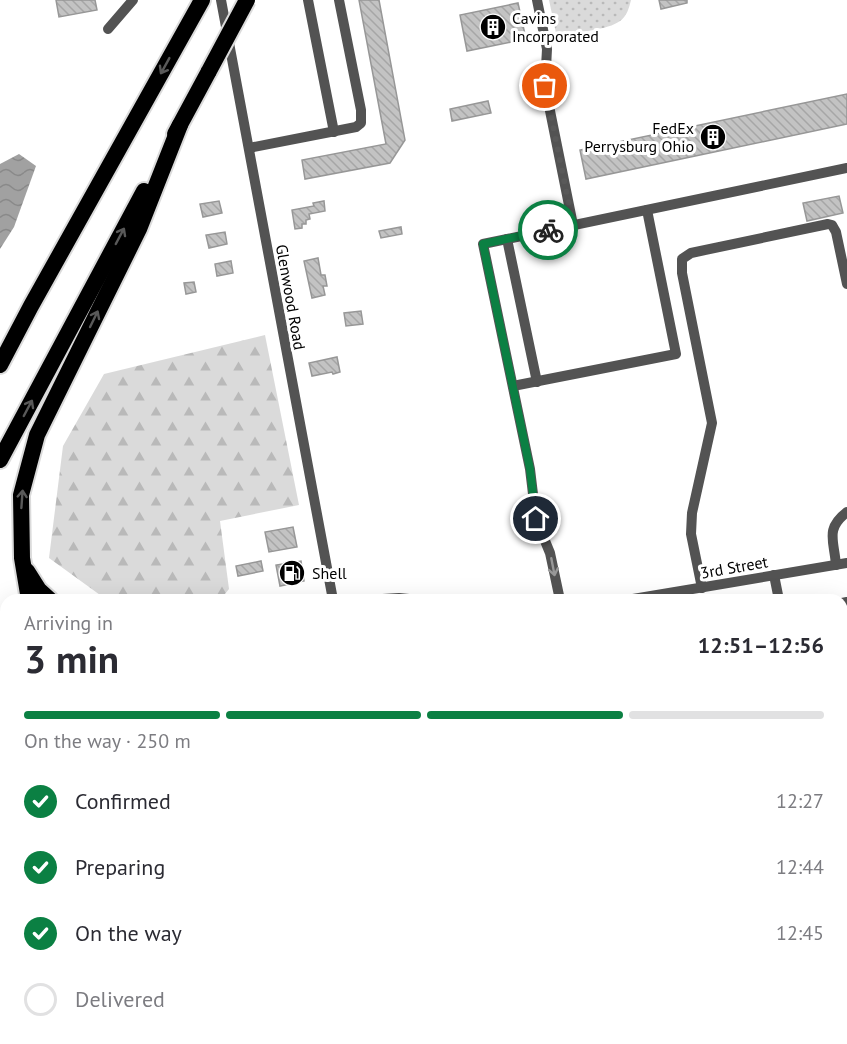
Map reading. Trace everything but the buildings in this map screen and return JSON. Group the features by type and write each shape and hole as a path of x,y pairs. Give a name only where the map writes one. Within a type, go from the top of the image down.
{"highway":[{"path":"0,365 202,0"},
{"path":"0,460 247,0"},
{"path":"27,594 22,558 21,495 37,435 139,229 180,125"},
{"path":"0,348 31,306"},
{"path":"22,558 29,577 43,594"}],"street":[{"path":"108,29 133,0"},
{"name":"Glenwood Road","path":"221,0 332,594"},
{"path":"308,0 334,132"},
{"path":"249,148 334,132 356,127 361,123 362,118 339,0"},
{"path":"537,0 547,49 545,86 573,225"},
{"path":"559,594 550,553 536,519 530,469 483,244 847,168"},
{"path":"513,386 676,354 647,210"},
{"path":"702,588 691,534 692,513 712,423 682,273 682,259 691,253 828,224 832,225 836,232 847,284"},
{"path":"507,239 537,382"},
{"path":"842,564 832,528 836,520 847,512"},
{"name":"3rd Street","path":"664,594 842,564"},
{"path":"774,575 778,594"}],"green space":[{"path":"549,0 631,0 624,17 615,24 600,29 562,35 556,33"},
{"path":"265,335 299,505 220,521 229,589 225,594 99,594 49,558 63,446 104,374"}],"water":[{"path":"19,154 36,166 14,227 0,249 0,164"}],"way so far":[{"path":"545,86 573,225 548,230"}],"place":[{"name":"Cavins Incorporated","path":"493,27"},
{"name":"FedEx Perrysburg Ohio","path":"713,137"},
{"name":"Shell","path":"292,573"}],"route":[{"path":"536,519 530,469 483,244 548,230"}]}
